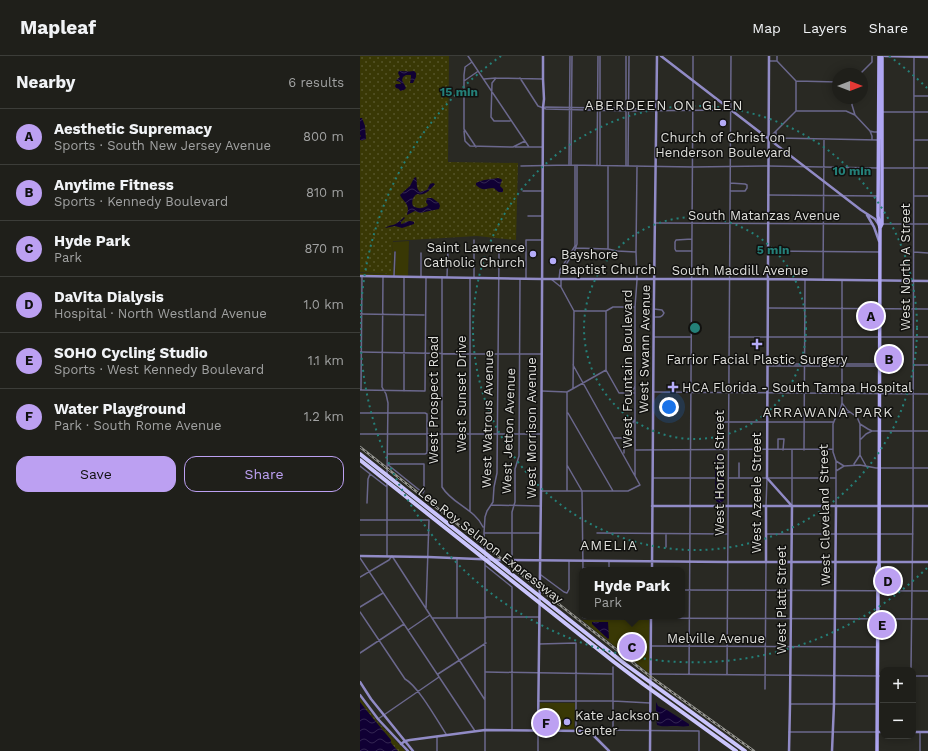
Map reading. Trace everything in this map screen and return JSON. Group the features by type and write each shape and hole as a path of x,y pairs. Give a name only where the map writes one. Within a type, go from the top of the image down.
{"highway":[{"name":"Lee Roy Selmon Expressway","path":"360,454 643,678 745,751"},
{"name":"Lee Roy Selmon Expressway","path":"360,460 643,684 736,751"}],"main road":[{"path":"877,751 877,568 879,564 880,350 880,229 878,216 880,168 879,56"},
{"path":"880,229 882,224 878,132 884,56"}],"street":[{"path":"468,56 529,147"},
{"name":"West Morrison Avenue","path":"538,751 542,391 543,56"},
{"path":"570,165 571,56"},
{"path":"599,56 599,165"},
{"path":"627,166 628,56"},
{"name":"West Swann Avenue","path":"652,567 655,110 657,56"},
{"path":"661,56 876,220 880,229"},
{"path":"689,674 693,56"},
{"name":"West Horatio Street","path":"727,674 731,56"},
{"name":"West Azeele Street","path":"765,690 769,56"},
{"path":"777,56 777,61 796,81 796,111"},
{"path":"866,68 872,62 872,56"},
{"path":"884,56 928,56"},
{"name":"West North A Street","path":"911,667 914,365 914,56"},
{"path":"769,61 777,61"},
{"path":"472,62 465,67 465,141 470,146 476,147 543,147"},
{"path":"464,81 478,71"},
{"path":"496,78 492,83 491,117 494,121 512,121"},
{"path":"520,78 538,106 546,109 731,110"},
{"path":"484,79 542,78"},
{"path":"796,81 832,82"},
{"path":"914,96 928,96"},
{"path":"846,111 850,109 852,105"},
{"path":"852,105 855,115"},
{"path":"769,138 796,111 846,111 855,115 870,131 872,140"},
{"path":"880,112 928,112"},
{"path":"464,129 476,147"},
{"path":"776,131 776,136 778,138 878,140"},
{"path":"870,131 878,132"},
{"path":"823,280 824,139"},
{"path":"914,140 928,140"},
{"path":"513,147 525,141"},
{"path":"573,388 574,311 561,287 560,274 575,248 576,165"},
{"path":"521,166 599,165 928,168"},
{"path":"608,166 608,249"},
{"name":"West Fountain Boulevard","path":"635,476 637,166"},
{"path":"730,183 745,184 747,185 747,188 745,191 730,191"},
{"path":"523,191 542,191"},
{"path":"768,195 878,196"},
{"path":"914,196 928,196"},
{"path":"865,213 873,224 880,244"},
{"path":"528,216 542,216"},
{"name":"South Matanzas Avenue","path":"654,224 873,224"},
{"path":"882,224 928,224"},
{"path":"692,239 676,240 675,242 676,251 692,251"},
{"path":"474,240 474,278"},
{"path":"526,279 526,240 542,240"},
{"path":"575,248 636,252"},
{"path":"448,250 448,277"},
{"path":"394,276 395,252"},
{"path":"768,252 880,252"},
{"path":"914,252 928,253"},
{"path":"421,253 421,277"},
{"name":"West Watrous Avenue","path":"485,751 486,560 484,529 485,514 494,499 494,487 497,475 499,253"},
{"path":"361,276 361,390 385,391 425,391 426,277"},
{"name":"South Macdill Avenue","path":"361,276 520,279 768,279 928,281"},
{"path":"383,276 382,387 387,398 388,413 387,556"},
{"path":"404,276 404,391"},
{"name":"West Prospect Road","path":"442,277 442,487 446,494 470,511 482,523 484,529"},
{"name":"West Sunset Drive","path":"470,278 470,511"},
{"name":"West Jetton Avenue","path":"512,560 512,512 515,502 515,469 519,456 520,279"},
{"path":"551,279 561,287"},
{"path":"804,450 805,280"},
{"path":"716,422 833,422 840,411 842,403 842,280"},
{"path":"574,311 606,311 613,307 635,307"},
{"path":"768,308 928,309"},
{"path":"654,309 662,310 664,313 661,317 654,317"},
{"path":"606,311 606,370 619,393 635,393"},
{"path":"361,314 425,315"},
{"path":"654,337 691,337"},
{"path":"729,337 928,337"},
{"path":"361,352 542,354"},
{"path":"767,364 877,364 879,366"},
{"path":"541,491 628,491 640,484 573,365"},
{"path":"914,365 928,365"},
{"path":"542,391 567,392 606,370"},
{"path":"631,393 635,386"},
{"path":"567,392 567,490"},
{"path":"653,392 928,394"},
{"path":"842,403 857,417 860,424 860,455 854,465"},
{"path":"567,412 613,491"},
{"path":"838,415 850,412"},
{"path":"360,413 427,414 427,453 388,454"},
{"path":"624,454 624,438 635,418"},
{"name":"West Cleveland Street","path":"832,751 834,704 836,506 836,461 833,449 833,422"},
{"path":"860,424 872,431"},
{"path":"860,440 872,431 928,431"},
{"path":"360,434 541,434"},
{"path":"614,438 624,438"},
{"path":"778,450 778,439 784,439 784,450"},
{"path":"635,450 833,449"},
{"name":"West Platt Street","path":"789,751 791,676 792,450"},
{"path":"860,455 866,466"},
{"path":"836,461 844,466"},
{"path":"739,463 739,478"},
{"path":"387,464 424,464 423,493 387,464"},
{"path":"567,465 582,490 583,567"},
{"path":"835,472 844,466 854,465 879,468 928,468"},
{"path":"360,466 387,487"},
{"path":"367,503 368,480 370,474"},
{"path":"653,478 715,478"},
{"path":"728,478 835,478"},
{"path":"767,478 792,506"},
{"path":"491,505 541,506"},
{"path":"652,506 928,506"},
{"path":"360,520 429,520 426,609"},
{"path":"484,533 540,533"},
{"path":"597,533 728,534"},
{"path":"666,534 666,547"},
{"path":"766,534 913,534"},
{"path":"360,535 428,535"},
{"path":"475,731 360,557 392,556 486,560 835,562 879,564 928,562"},
{"path":"360,577 389,560 392,556"},
{"path":"392,556 485,700"},
{"path":"457,558 457,618"},
{"path":"540,574 564,592 567,592 569,589 569,561"},
{"path":"609,561 609,567"},
{"path":"486,566 512,587 512,730"},
{"path":"685,590 928,591"},
{"path":"360,607 383,593"},
{"path":"360,612 405,679 409,681 418,691 447,735"},
{"path":"408,630 430,615"},
{"path":"432,618 539,617"},
{"path":"685,618 928,619"},
{"path":"650,751 651,619"},
{"path":"360,653 404,624"},
{"path":"438,674 486,643"},
{"path":"539,644 576,644 576,730"},
{"name":"Melville Avenue","path":"651,646 878,647"},
{"path":"613,666 613,730"},
{"path":"486,672 613,674"},
{"path":"651,674 877,676"},
{"path":"916,676 928,676"},
{"path":"378,719 439,677"},
{"path":"360,682 371,699 413,751"},
{"path":"360,695 378,719 408,751"},
{"path":"538,702 613,701 650,703"},
{"path":"790,704 877,704"},
{"path":"401,744 405,741 485,730 576,730 585,731 591,734 609,751"},
{"path":"591,734 595,730 699,731 699,751"},
{"path":"789,732 877,732"},
{"path":"916,732 928,732"},
{"path":"920,732 920,751"},
{"path":"436,751 437,736"}],"shaded area":[{"path":"360,56 449,56 448,162 518,163 516,240 477,236 393,241 392,274 360,272"},
{"path":"409,241 408,276 395,275 396,251 394,251 393,275 360,275 360,273 392,274 393,242"},
{"path":"582,620 649,620 649,673"},
{"path":"360,698 377,721 405,751 398,751 392,745 391,740 360,702"},
{"path":"540,703 575,703 574,729 540,728"}],"water":[{"path":"399,71 414,71 416,73 413,83 410,83 411,75 406,75 403,77 402,80 406,88 400,91 395,86 396,84 401,84 396,80 400,77 398,73"},
{"path":"360,118 362,118 365,126 366,139 362,140 360,140"},
{"path":"416,177 417,187 420,192 427,190 430,184 435,184 425,193 417,194 413,198 413,206 423,208 428,205 426,202 427,198 432,198 439,203 439,209 420,213 415,211 407,215 408,207 400,195 410,186"},
{"path":"498,178 502,180 500,186 503,189 503,192 499,192 494,188 483,189 476,185 476,183 481,181"},
{"path":"404,217 405,218 401,224 410,221 414,222 414,224 402,228 395,226 385,228 396,224"},
{"path":"723,453 724,486 721,488 721,493 724,496 724,500 719,503 716,501 716,454"},
{"path":"592,622 608,622 608,639 592,624"},
{"path":"360,702 391,740 391,743 398,751 360,751"},
{"path":"656,702 658,706 689,724 689,726 657,725"}],"railway":[{"path":"360,447 651,677 754,751"}],"place":[{"name":"Church of Christ on Henderson Boulevard","path":"723,123"},
{"name":"Saint Lawrence Catholic Church","path":"533,254"},
{"name":"Bayshore Baptist Church","path":"553,261"},
{"name":"Aesthetic Supremacy","path":"871,316"},
{"name":"Farrior Facial Plastic Surgery","path":"757,344"},
{"name":"Anytime Fitness","path":"889,359"},
{"name":"HCA Florida - South Tampa Hospital","path":"673,387"},
{"name":"DaVita Dialysis","path":"888,581"},
{"name":"SOHO Cycling Studio","path":"882,625"},
{"name":"Hyde Park","path":"632,647"},
{"name":"Kate Jackson Center","path":"567,722"},
{"name":"Water Playground","path":"546,723"}],"district":[{"name":"ABERDEEN ON GLEN","path":"664,105"},
{"name":"ARRAWANA PARK","path":"828,412"},
{"name":"AMELIA","path":"609,545"}]}
